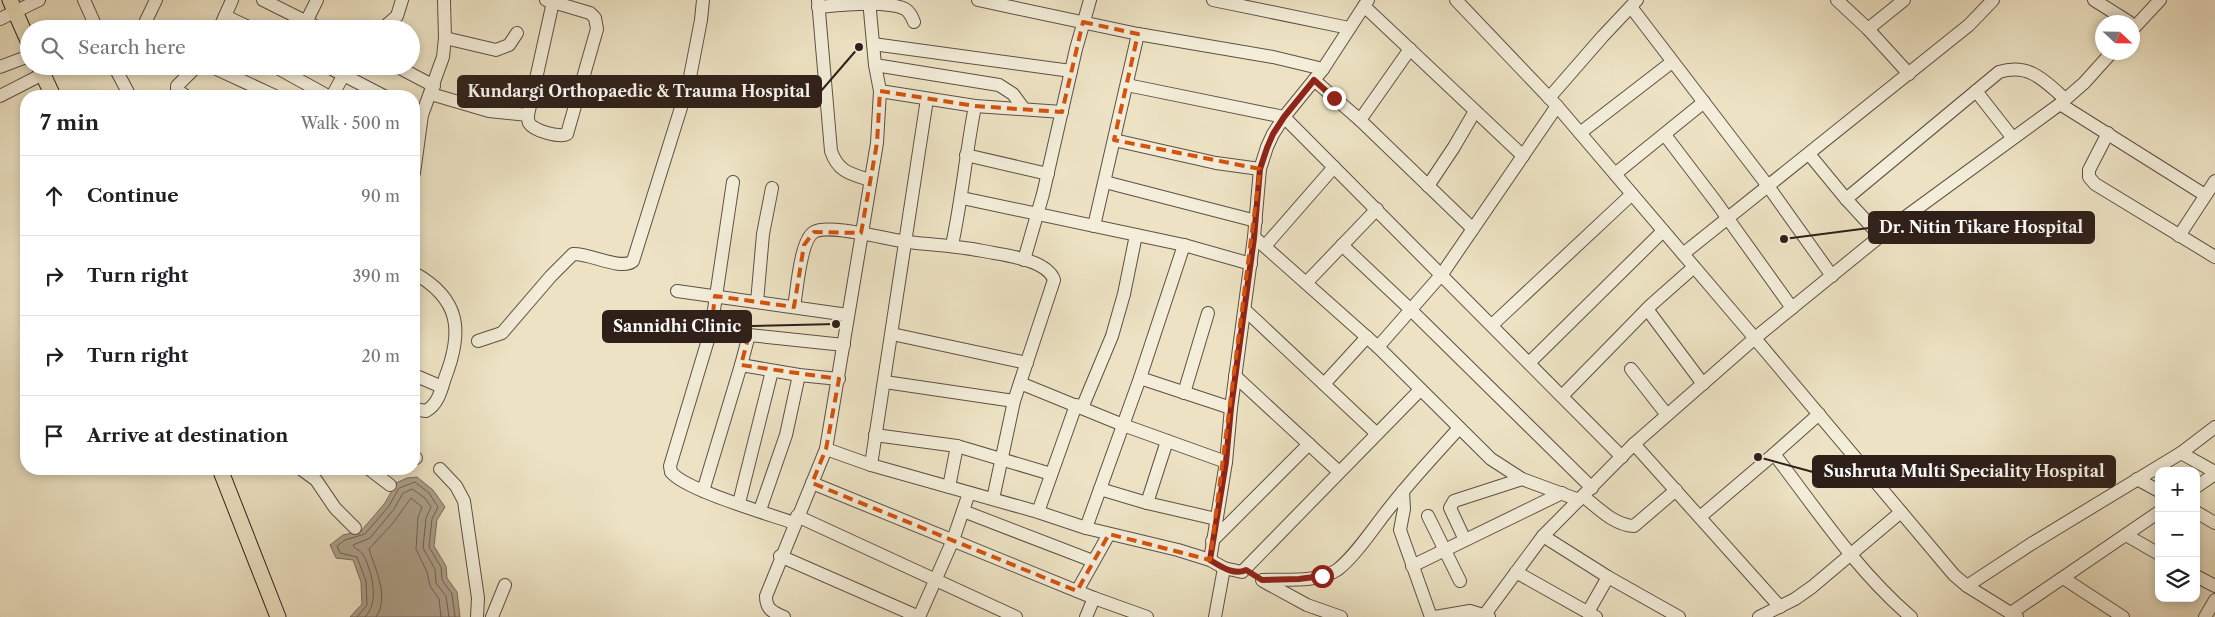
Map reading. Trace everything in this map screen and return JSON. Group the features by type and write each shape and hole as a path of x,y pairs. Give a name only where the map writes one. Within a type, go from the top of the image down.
{"main road":[{"path":"12,6 20,23"},
{"path":"43,75 50,90"},
{"path":"222,475 278,617"}],"street":[{"path":"0,19 12,6 39,0"},
{"path":"84,0 93,20"},
{"path":"146,20 156,0"},
{"path":"223,20 232,0"},
{"path":"263,0 285,5 304,20"},
{"path":"307,20 317,0"},
{"path":"392,20 397,16 402,0"},
{"path":"420,110 433,90 443,58 445,38 444,0"},
{"path":"478,341 502,333 551,276 573,254 584,254 619,264 629,264 633,261 689,82 703,0"},
{"path":"978,0 1138,34 1273,57 1322,69"},
{"path":"1024,260 1048,174 1071,71 1090,0"},
{"path":"1213,0 1349,28"},
{"path":"1456,0 1553,102 1755,338 1954,576 1967,586 2014,615 2063,578 2155,515"},
{"path":"1837,0 1868,29 1909,74"},
{"path":"1868,29 1904,0"},
{"path":"1683,254 1969,25 1993,0"},
{"path":"2094,0 2116,15"},
{"path":"2140,19 2160,0"},
{"path":"549,1 590,13 595,18 597,29 568,134 559,136 534,128 530,124 528,115 549,1"},
{"path":"784,617 771,612 766,603 766,596 780,556 826,449 877,143 880,91 874,65 870,2"},
{"path":"870,180 842,169 835,162 831,150 818,3 870,2 900,7 910,13 914,22"},
{"path":"1210,560 1226,462 1231,408 1256,221 1260,169 1267,148 1284,117 1322,69 1366,3 1410,49 1523,156"},
{"path":"1378,347 1442,274 1523,156 1553,102 1634,3 1672,62 1768,186 1832,276"},
{"path":"225,16 234,20"},
{"path":"445,38 496,50 509,45 517,33"},
{"path":"1094,226 1138,34"},
{"path":"873,44 1071,71"},
{"path":"1360,120 1410,49"},
{"path":"0,68 20,60"},
{"path":"1403,491 1404,509 1400,530 1412,566 1433,617 1470,611 1486,616 1543,536 1634,444 1755,338 1880,236 2062,101 2084,83 2105,60"},
{"path":"1580,133 1672,62"},
{"path":"874,65 999,85 1013,94 1024,109"},
{"path":"1846,199 1999,72 2018,68 2043,79 2062,101 2108,133 2206,195"},
{"path":"0,96 33,75"},
{"path":"118,75 127,90"},
{"path":"177,90 177,86 187,75"},
{"path":"230,75 262,90"},
{"path":"290,75 317,90"},
{"path":"410,75 433,90 489,110 528,115"},
{"path":"335,90 343,76 372,90"},
{"path":"1314,80 1360,120 1473,229"},
{"path":"1127,85 1284,117 1622,457"},
{"path":"880,91 975,106 1062,112"},
{"path":"1976,91 2012,137"},
{"path":"871,464 927,99"},
{"path":"1614,174 1704,102"},
{"path":"952,245 962,198 966,155 975,106"},
{"path":"1428,186 1476,111"},
{"path":"2108,133 2088,170 2089,177 2095,184 2215,257"},
{"path":"1665,135 1792,308"},
{"path":"1114,140 1216,163 1260,169"},
{"path":"1809,154 1880,236"},
{"path":"966,155 1048,174"},
{"path":"1264,246 1334,167"},
{"path":"2179,236 2215,181"},
{"path":"733,182 711,330 670,466 671,472 675,477 703,491 795,520 936,580 1016,617"},
{"path":"1105,182 1256,221"},
{"path":"757,302 763,234 772,188"},
{"path":"1492,325 1632,194"},
{"path":"962,198 1184,245 1251,264"},
{"path":"1306,283 1377,209"},
{"path":"794,307 804,244 814,232 823,230 861,233 906,242 952,245 1024,260 1047,270 1054,280 1014,401 993,499"},
{"path":"1529,363 1663,231"},
{"path":"1038,512 1051,474 1079,407 1112,336 1124,294 1136,235"},
{"path":"1254,238 1378,347 1491,459 1522,479 1562,493 1585,495"},
{"path":"1086,528 1140,378 1184,245"},
{"path":"1342,245 1411,310 1585,495 1615,521 1625,526 1634,526 1676,490"},
{"path":"1562,396 1647,309 1694,267"},
{"path":"420,276 429,281 441,292 455,318 455,345 442,386 432,408 426,411 420,410"},
{"path":"677,291 848,314"},
{"path":"1647,309 1703,384"},
{"path":"1245,310 1376,433"},
{"path":"1184,393 1208,312"},
{"path":"664,322 749,335 844,345"},
{"path":"892,334 1027,363"},
{"path":"703,491 749,335"},
{"path":"1324,384 1367,337"},
{"path":"741,365 798,375 839,379"},
{"path":"1631,369 1667,415"},
{"path":"739,503 772,371"},
{"path":"760,510 786,435 798,375"},
{"path":"1235,376 1339,472"},
{"path":"420,377 442,386"},
{"path":"1140,378 1231,408"},
{"path":"884,382 1014,401"},
{"path":"1020,383 1123,425 1226,462"},
{"path":"826,449 949,488 1038,512 1086,528 1178,550 1210,560 1236,572 1246,570 1376,433 1420,390"},
{"path":"1700,517 1819,414"},
{"path":"1967,586 1998,564 2181,453 2215,427"},
{"path":"1262,580 1322,576 1336,570 1348,559 1403,491 1459,428"},
{"path":"876,436 957,446 1051,474"},
{"path":"1147,503 1167,441"},
{"path":"1212,541 1309,444"},
{"path":"1634,444 1780,607"},
{"path":"949,488 957,446"},
{"path":"2181,453 2215,473 2200,483"},
{"path":"1774,454 1851,554 1897,605 1911,617"},
{"path":"440,469 456,486 464,501 478,598 477,617"},
{"path":"309,475 316,480 335,508 355,528"},
{"path":"377,475 390,485"},
{"path":"1465,540 1450,508 1454,501 1522,479"},
{"path":"2137,479 2155,489"},
{"path":"812,483 1094,598 1147,617"},
{"path":"1100,489 1147,503 1216,518"},
{"path":"780,556 919,617 953,540 969,493"},
{"path":"1412,566 1562,493"},
{"path":"963,511 1094,561"},
{"path":"1759,617 1812,588 1901,512"},
{"path":"2200,514 2215,522"},
{"path":"1428,516 1460,582"},
{"path":"1077,590 1109,534"},
{"path":"2126,535 2155,552"},
{"path":"1543,536 1608,577 1680,617"},
{"path":"1215,617 1224,568"},
{"path":"1246,570 1307,605 1340,617"},
{"path":"1516,572 1592,614 1608,577"},
{"path":"2063,578 2123,617"},
{"path":"2200,578 2215,586"},
{"path":"492,617 505,585"},
{"path":"1086,617 1094,598"},
{"path":"2205,617 2215,600"}],"highlighted area":[{"path":"1083,22 1138,34 1114,140 1260,169 1210,560 1109,534 1077,591 812,483 826,449 839,379 741,365 749,335 711,330 715,296 794,307 804,245 814,232 861,233 877,143 880,91 975,106 1062,112"}],"water":[{"path":"417,477 433,490 445,507 437,520 434,546 446,566 447,578 457,592 460,617 350,617 362,604 361,582 353,560 336,558 330,545 343,535 361,531 385,503 396,483 407,478"}],"place":[{"name":"Kundargi Orthopaedic & Trauma Hospital","path":"859,47"},
{"name":"Dr. Nitin Tikare Hospital","path":"1784,239"},
{"name":"Sannidhi Clinic","path":"836,324"},
{"name":"Sushruta Multi Speciality Hospital","path":"1758,457"}],"route":[{"path":"1322,576 1262,580 1246,570 1236,572 1210,560 1226,462 1231,408 1254,238 1260,169 1273,134 1284,117 1314,80 1334,98"}]}
